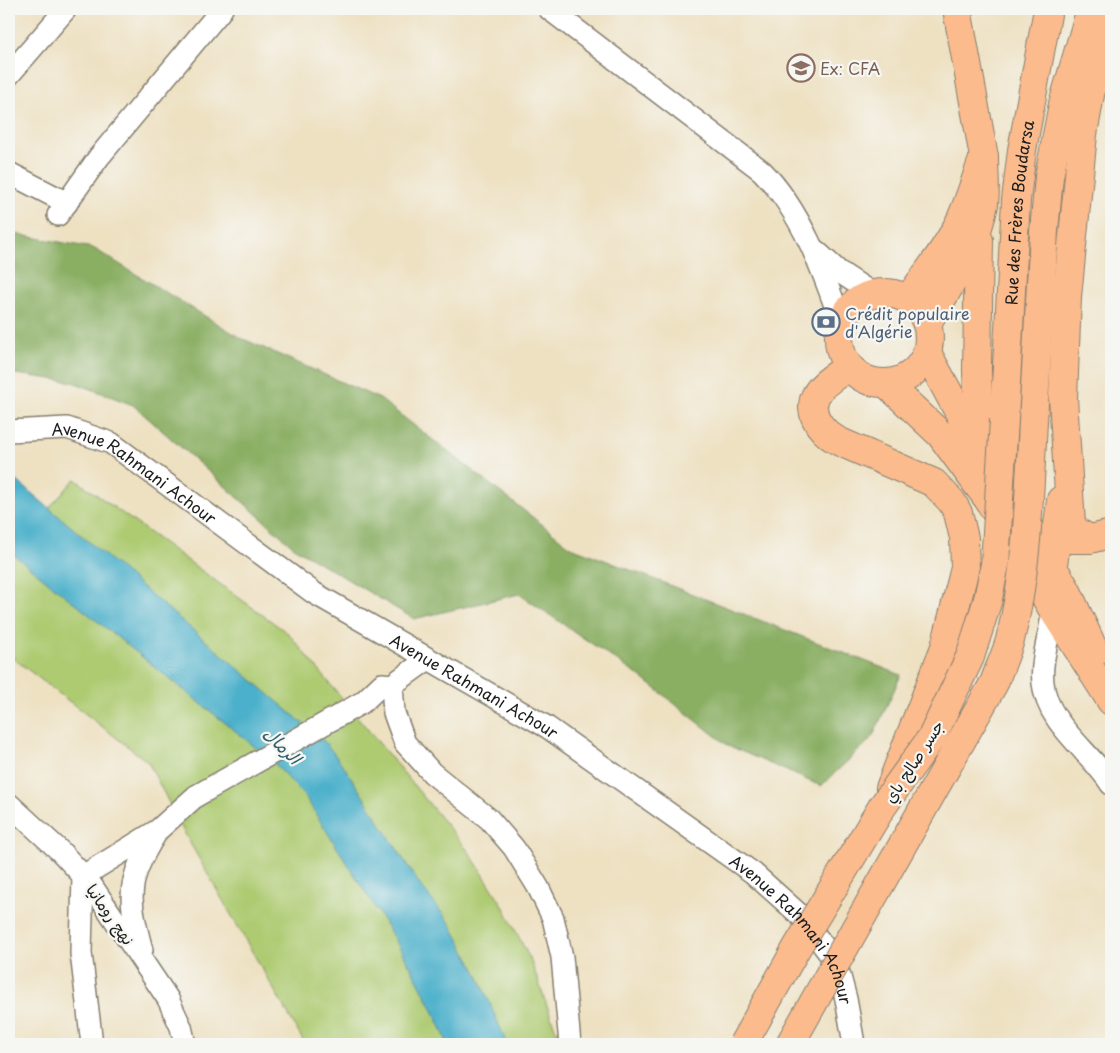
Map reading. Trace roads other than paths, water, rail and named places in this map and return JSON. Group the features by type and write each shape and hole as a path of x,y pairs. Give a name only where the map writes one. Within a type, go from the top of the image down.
{"main road":[{"path":"957,9 984,157 984,202 980,224 977,336 988,463"},
{"name":"Rue des Frères Boudarsa","path":"1004,420 1016,200 1022,150 1048,9"},
{"path":"790,1044 994,683 1010,641 1020,593 1026,549 1044,232 1049,177 1063,104 1091,9"},
{"path":"1101,536 1077,532 1071,524 1063,398 1070,252 1083,134 1100,40 1102,9"},
{"path":"908,299 937,261 962,217 984,157"},
{"path":"927,323 963,265 980,224"},
{"path":"885,293 908,299 919,309 927,323 930,338 927,353 921,365 912,375 900,381 887,384 872,382 859,377 848,367 839,346 841,323 853,304 873,294 885,293"},
{"path":"927,353 988,463 1053,566 1084,625 1111,693"},
{"path":"848,367 824,385 814,397 814,418 821,428 838,441 934,483 952,502 958,514 964,538 965,568 945,647 882,808"},
{"path":"887,384 940,434 988,499 1053,610 1111,701"},
{"name":"جسر صالح باي","path":"743,1044 796,949 882,808 932,738 970,657 980,629 995,564 1004,420"},
{"path":"1053,566 1067,453"},
{"path":"1020,511 1046,536 1056,538 1101,536"}],"street":[{"path":"9,75 66,9"},
{"path":"9,173 62,209 98,157 222,9"},
{"path":"557,11 762,171 789,205 826,281 841,323"},
{"path":"807,241 838,271 873,294"},
{"name":"Avenue Rahmani Achour","path":"9,431 67,428 111,443 314,593 547,728 753,873 800,915 818,936 839,973 854,1044"},
{"path":"1053,566 1053,610 1043,665 1043,683 1046,697 1066,731 1111,784"},
{"path":"92,1044 81,953 83,876 158,830 196,796 363,702 382,684 392,685 428,659"},
{"path":"392,685 394,713 405,743 432,774 489,819 514,848 538,887 553,918 562,957 570,1044"},
{"name":"نهج رومانيا","path":"9,804 60,851 83,876 147,967 176,1014 185,1044"},
{"path":"147,967 135,924 131,886 138,861 158,830"}],"water":[{"name":"الرمال","path":"9,474 325,742 345,768 420,885 450,923 478,975 507,1044 448,1044 418,980 382,918 306,798 275,764 244,738 9,551"}],"place":[{"name":"Ex: CFA","path":"801,68"},
{"name":"Crédit populaire d'Algérie","path":"826,322"}]}
